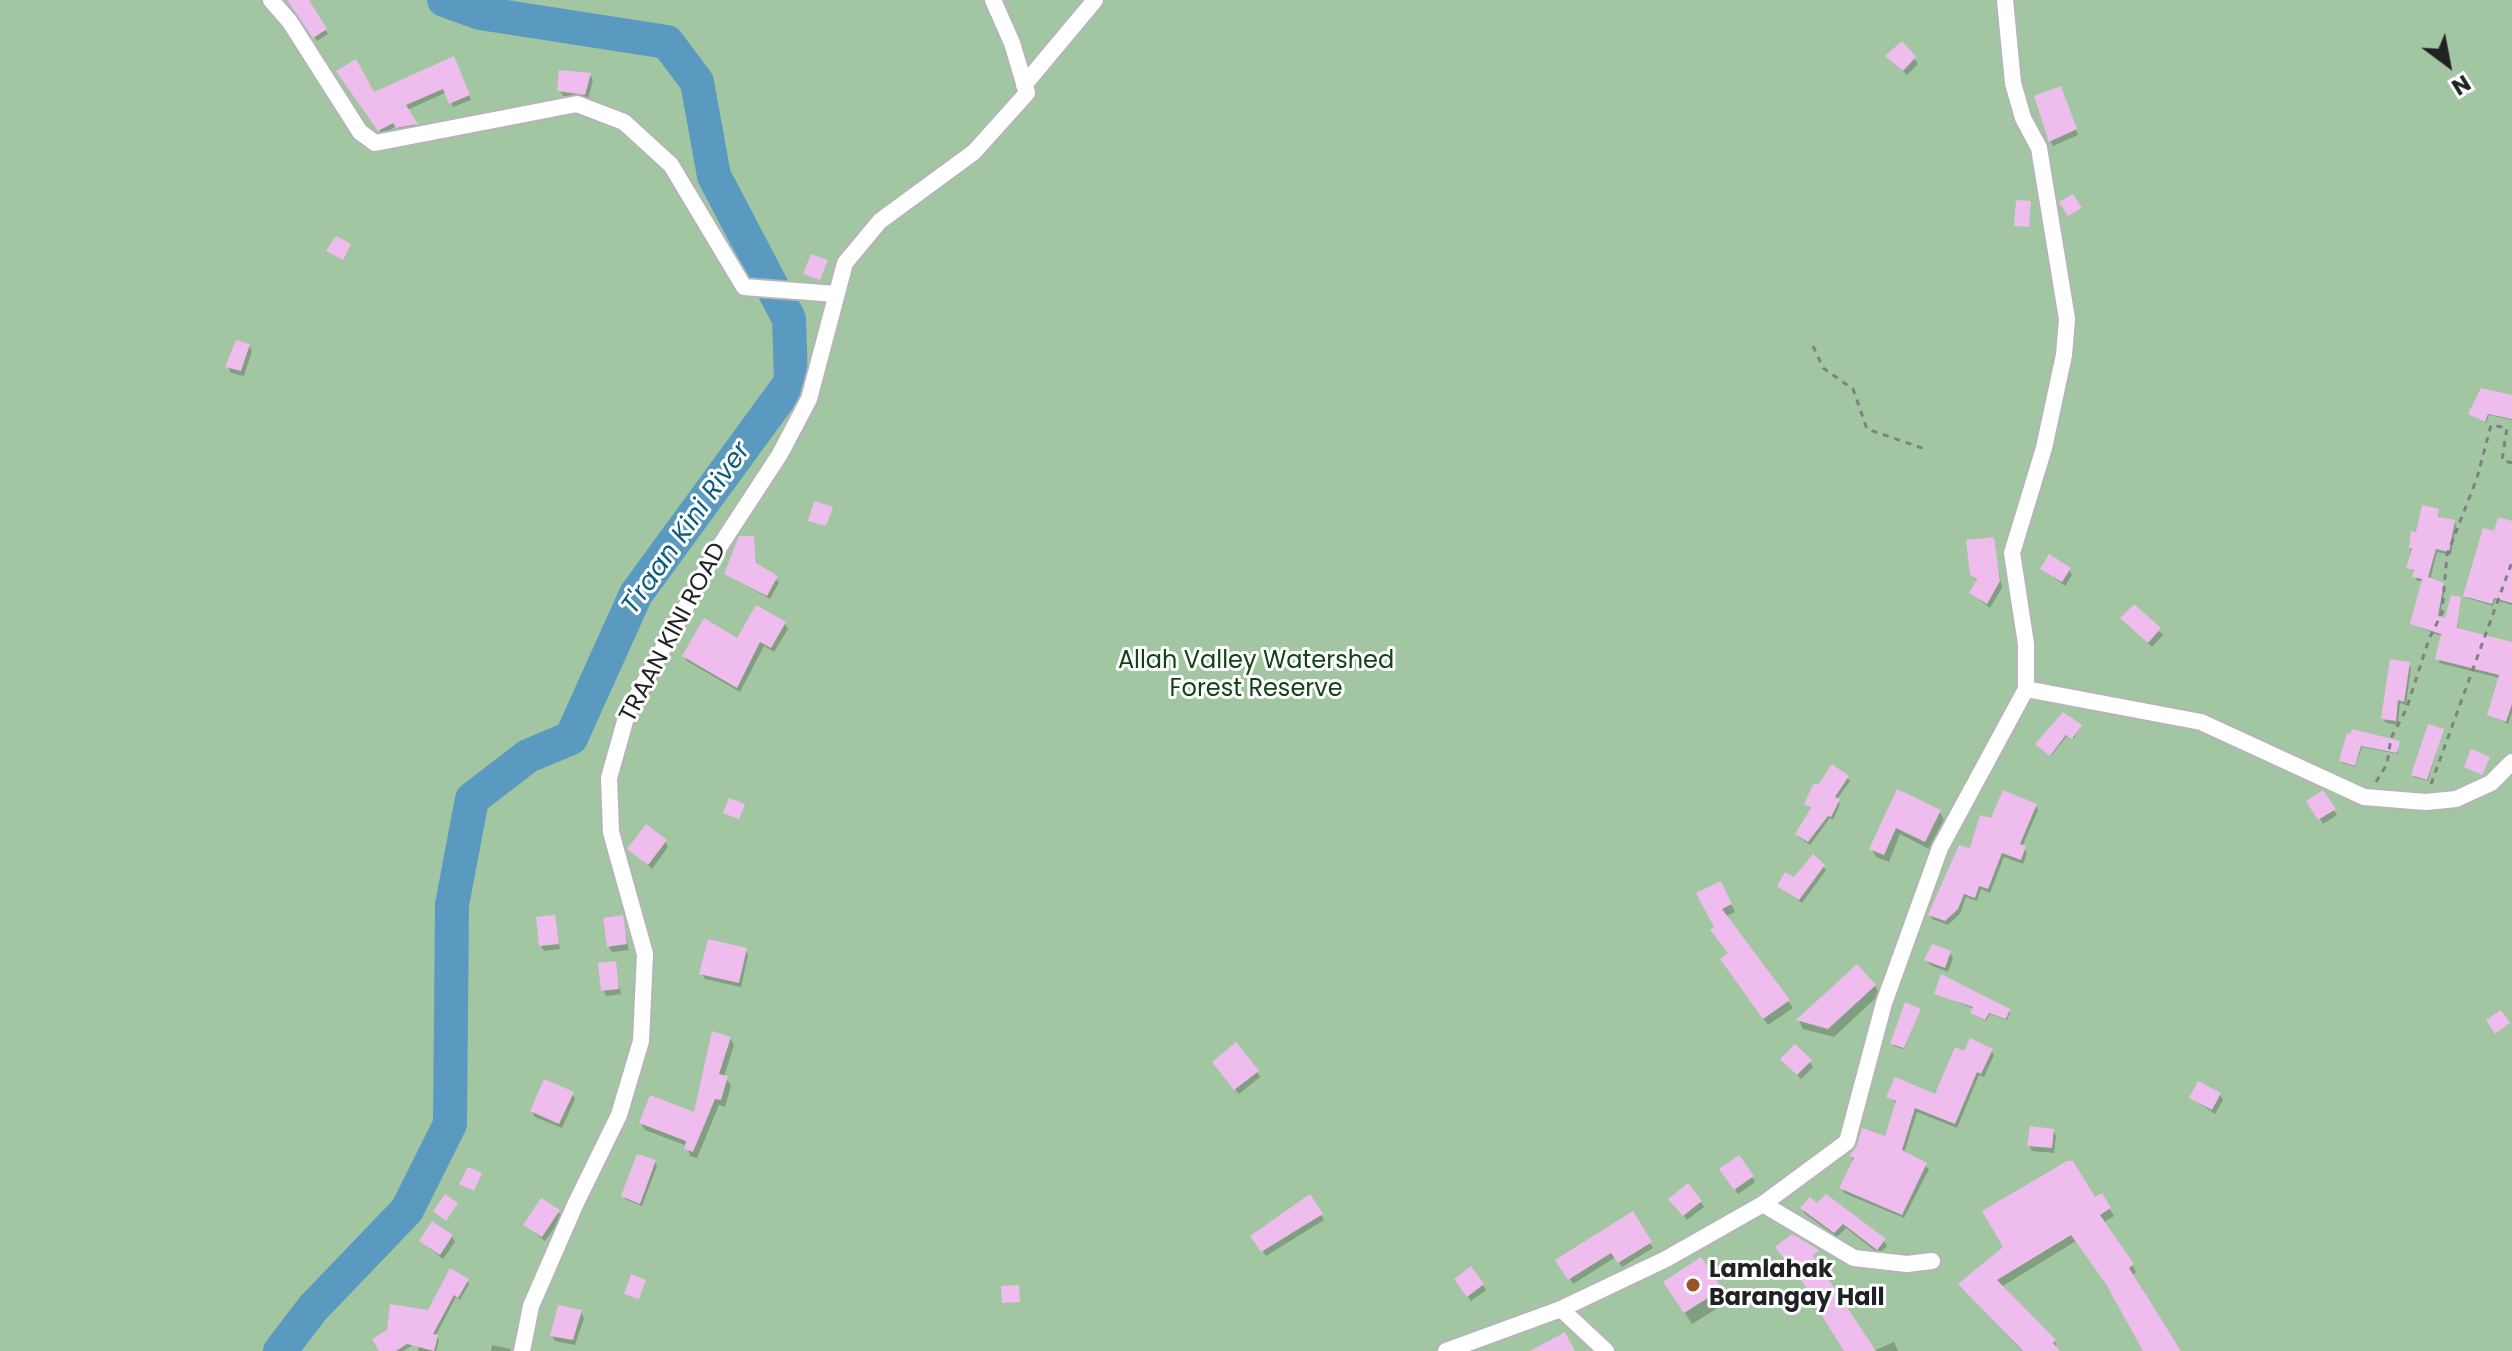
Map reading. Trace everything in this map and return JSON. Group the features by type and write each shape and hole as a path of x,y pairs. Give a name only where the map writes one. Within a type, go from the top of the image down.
{"street":[{"path":"271,0 290,22 360,132 375,143 577,104 624,122 671,165 744,287 836,294"},
{"path":"993,0 1012,43 1024,85"},
{"path":"1024,85 1095,0"},
{"path":"1446,1351 1561,1309 1666,1259 1763,1204 1847,1142 1884,1003 1940,848 2026,689 2026,644 2012,553 2044,448 2064,355 2067,319 2039,148 2023,118 2013,83 2005,0"},
{"name":"TRAAN KINI ROAD","path":"522,1351 531,1306 619,1115 641,1041 645,954 610,818 609,778 627,714 716,552 780,454 809,399 845,263 880,221 974,152 1027,93 1024,85"},
{"path":"2026,689 2201,722 2364,797 2426,802 2473,793 2491,783 2512,762"},
{"path":"1763,1204 1854,1258 1907,1264 1932,1261"},
{"path":"1561,1309 1606,1351"}],"path":[{"path":"1813,346 1823,368 1853,389 1867,429 1925,449"},
{"path":"2364,797 2382,775 2391,738 2406,710 2429,639 2442,613 2447,555 2477,478 2491,425 2507,428 2502,460 2512,463"},
{"path":"2426,802 2435,769 2463,704 2490,615 2512,562"}],"green space":[{"name":"Allah Valley Watershed Forest Reserve","path":"0,0 2512,0 2512,1351 0,1351"}],"building":[{"path":"287,0 309,0 327,29 313,38"},
{"path":"1902,41 1916,57 1903,71 1885,56"},
{"path":"454,56 470,95 449,104 443,89 406,105 418,124 396,128 393,123 378,131 336,71 356,59 374,92"},
{"path":"559,70 591,73 585,95 557,91"},
{"path":"2061,86 2077,129 2049,142 2034,96"},
{"path":"2073,194 2082,208 2068,216 2059,202"},
{"path":"2016,200 2031,201 2029,227 2014,226"},
{"path":"336,236 351,244 343,260 326,251"},
{"path":"811,254 828,260 820,280 803,274"},
{"path":"236,340 250,344 241,371 225,367"},
{"path":"2481,388 2512,395 2512,419 2488,414 2485,422 2468,414"},
{"path":"814,501 833,507 826,526 808,521"},
{"path":"2422,505 2439,509 2438,517 2455,520 2449,552 2436,549 2428,577 2444,583 2438,616 2445,618 2451,595 2461,597 2457,628 2512,642 2512,704 2506,722 2487,715 2499,675 2435,659 2441,634 2410,624 2422,579 2412,577 2414,570 2406,568 2412,548 2409,548 2411,531 2416,532"},
{"path":"2498,517 2512,521 2512,603 2494,598 2492,604 2463,596 2483,528 2494,531"},
{"path":"739,536 754,536 756,563 778,576 767,596 724,574"},
{"path":"1994,537 2000,581 1987,604 1969,593 1977,579 1970,575 1966,540"},
{"path":"2049,554 2071,568 2062,582 2040,569"},
{"path":"2134,604 2161,628 2148,643 2120,618"},
{"path":"756,605 786,622 771,648 760,642 737,688 682,656 704,618 737,638"},
{"path":"2390,659 2410,662 2404,702 2398,700 2396,721 2381,719"},
{"path":"2063,712 2082,725 2072,739 2066,735 2050,756 2035,744"},
{"path":"2428,724 2444,729 2427,780 2411,775"},
{"path":"2352,729 2400,741 2397,753 2361,746 2355,766 2339,761 2347,733 2350,734"},
{"path":"2471,749 2490,757 2482,775 2464,767"},
{"path":"1832,764 1849,776 1835,797 1840,799 1831,817 1828,816 1808,842 1795,834 1811,808 1804,804 1814,783 1818,785"},
{"path":"1897,789 1941,810 1925,842 1896,828 1884,855 1869,849"},
{"path":"2003,790 2037,804 2020,844 2026,846 2021,860 2002,853 1988,889 1979,886 1975,898 1964,894 1958,909 1945,921 1928,915 1959,845 1970,848 1980,815 1991,818"},
{"path":"2323,790 2336,809 2318,820 2306,801"},
{"path":"729,798 745,804 739,819 723,813"},
{"path":"646,824 667,840 648,865 627,849"},
{"path":"1813,854 1825,865 1799,900 1777,886 1785,872 1794,877"},
{"path":"1721,881 1732,904 1722,909 1790,1000 1763,1019 1720,959 1728,953 1710,930 1714,927 1696,893"},
{"path":"555,915 559,944 539,946 536,917"},
{"path":"623,915 627,944 607,947 603,918"},
{"path":"708,939 747,948 739,983 699,974"},
{"path":"1932,944 1951,951 1945,968 1924,960"},
{"path":"616,961 619,989 601,991 598,963"},
{"path":"1857,964 1876,985 1828,1029 1796,1020"},
{"path":"1941,974 2010,1009 2006,1019 1989,1013 1985,1020 1970,1013 1973,1007 1934,994"},
{"path":"1905,1002 1921,1009 1904,1048 1890,1044"},
{"path":"2501,1010 2510,1023 2495,1034 2486,1020"},
{"path":"712,1031 731,1037 719,1074 728,1076 721,1100 715,1099 693,1152 684,1149 686,1141 639,1123 650,1095 694,1112"},
{"path":"1970,1038 1993,1049 1981,1074 1977,1072 1955,1124 1915,1108 1902,1150 1927,1163 1902,1215 1839,1188 1854,1158 1849,1156 1857,1146 1862,1128 1885,1136 1896,1101 1886,1097 1895,1077 1935,1094 1955,1047 1964,1051"},
{"path":"1236,1042 1259,1071 1234,1090 1212,1062"},
{"path":"1795,1044 1812,1060 1797,1075 1780,1059"},
{"path":"544,1079 574,1092 559,1124 530,1111"},
{"path":"2198,1081 2221,1093 2212,1110 2189,1098"},
{"path":"2030,1126 2054,1129 2052,1148 2027,1146"},
{"path":"637,1154 656,1160 640,1204 621,1196"},
{"path":"1739,1155 1754,1176 1734,1190 1719,1169"},
{"path":"2067,1161 2073,1161 2095,1197 2102,1193 2111,1208 2100,1215 2134,1264 2129,1268 2181,1351 2143,1351 2106,1284 2071,1235 1997,1280 2056,1340 2053,1343 2060,1351 2023,1351 1958,1284 2003,1247 1982,1211"},
{"path":"468,1167 482,1173 474,1191 459,1184"},
{"path":"1688,1183 1702,1201 1683,1216 1668,1199"},
{"path":"445,1194 458,1203 446,1221 433,1211"},
{"path":"1310,1194 1323,1214 1261,1252 1250,1236"},
{"path":"1826,1194 1886,1239 1877,1250 1843,1224 1834,1233 1800,1208 1810,1197 1817,1203"},
{"path":"541,1198 560,1210 542,1237 523,1225"},
{"path":"1633,1211 1652,1242 1618,1263 1611,1253 1568,1280 1555,1260"},
{"path":"432,1221 453,1235 440,1255 419,1241"},
{"path":"1792,1234 1819,1250 1813,1256 1876,1351 1844,1351 1814,1303 1817,1301 1775,1247"},
{"name":"Lamlahak Barangay Hall","path":"1701,1257 1722,1289 1684,1313 1663,1282"},
{"path":"1471,1266 1484,1284 1467,1297 1454,1279"},
{"path":"450,1268 469,1279 458,1298 454,1295 433,1334 438,1335 434,1351 407,1344 396,1351 379,1351 372,1339 387,1330 390,1304 428,1310"},
{"path":"631,1274 646,1280 639,1299 624,1294"},
{"path":"1019,1285 1020,1302 1002,1303 1001,1286"},
{"path":"558,1305 582,1310 573,1340 550,1336"},
{"path":"1565,1332 1575,1351 1530,1351"}],"waterway":[{"name":"T'raan Kini River","path":"280,1351 313,1308 407,1210 450,1124 452,905 472,799 528,756 571,738 636,594 791,382 789,319 714,176 697,82 667,42 480,13 444,0"}],"place":[{"name":"Lamlahak Barangay Hall","path":"1693,1285"}]}
